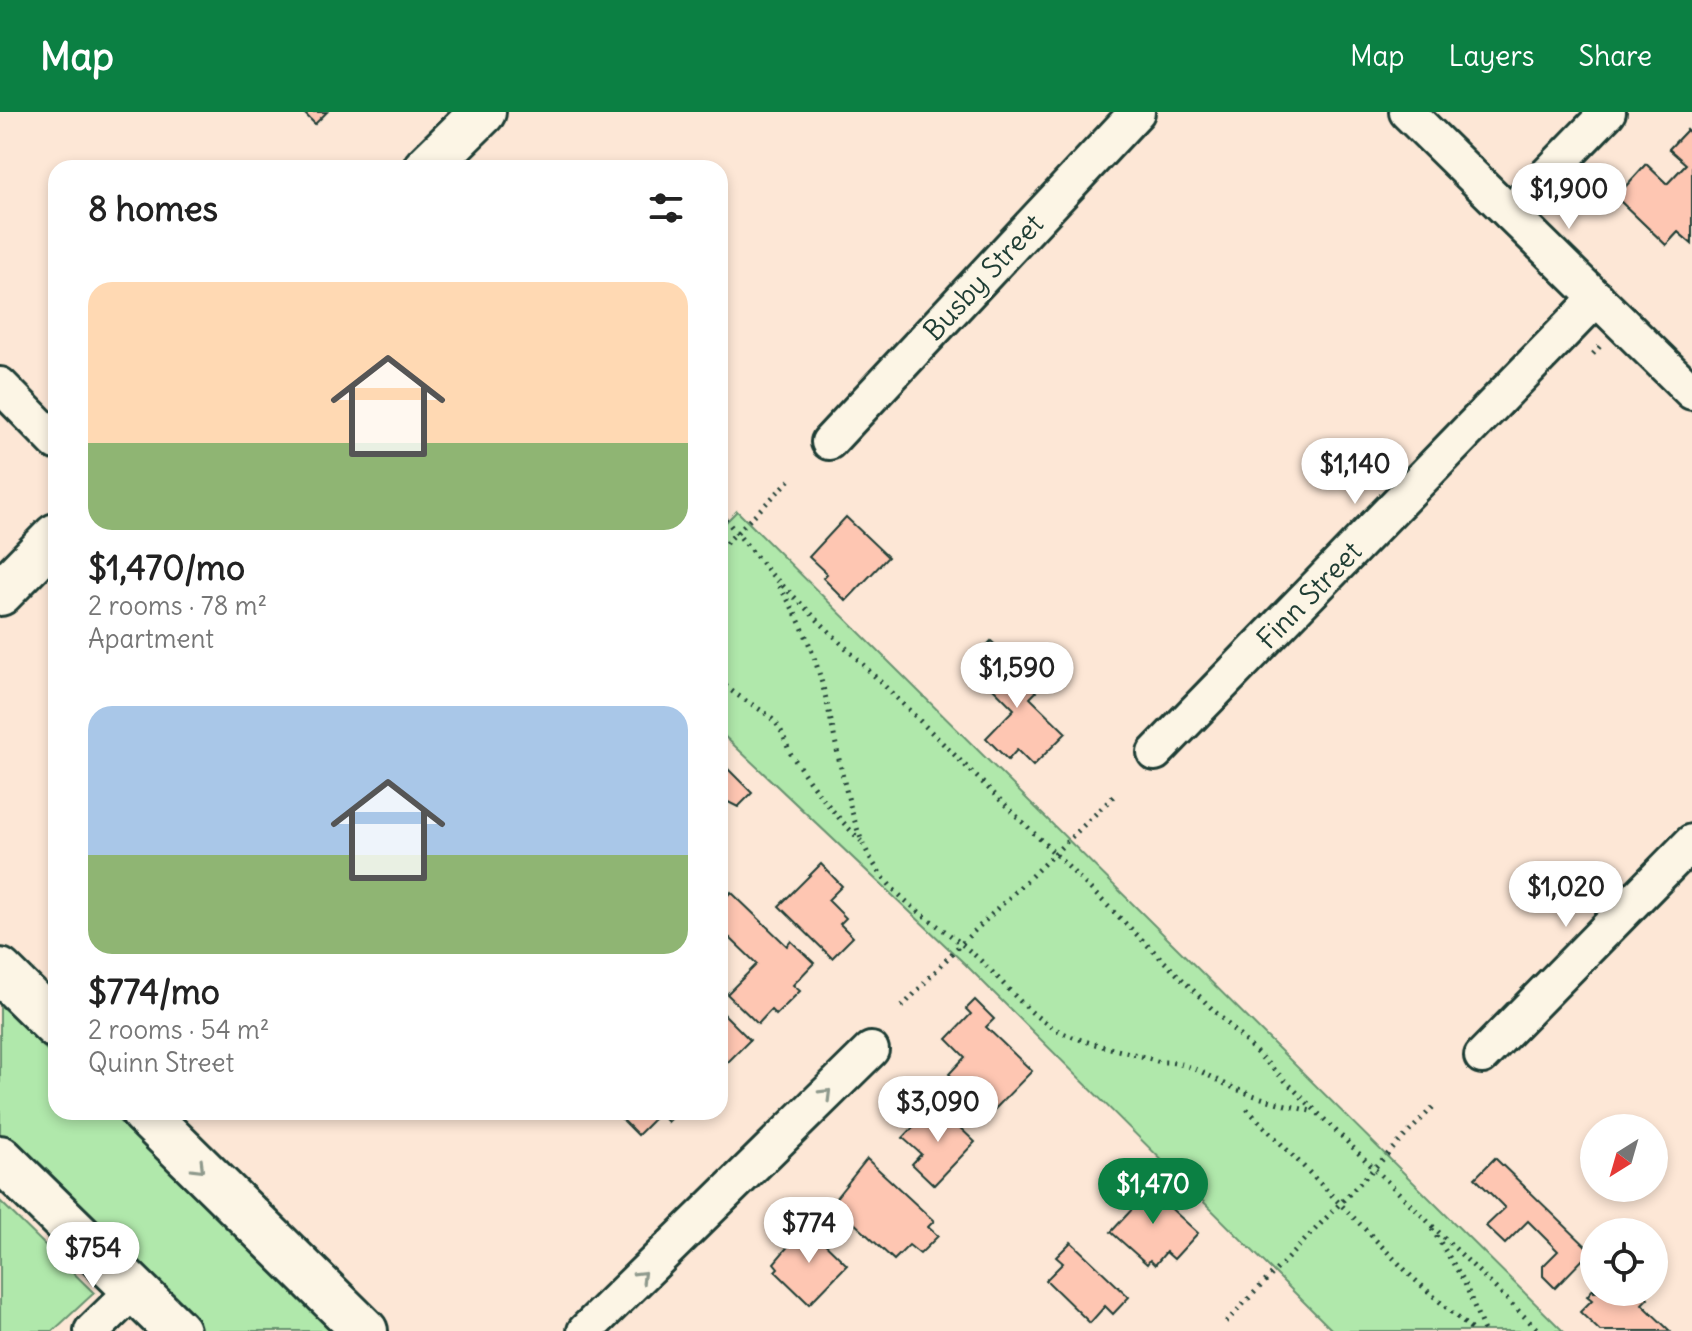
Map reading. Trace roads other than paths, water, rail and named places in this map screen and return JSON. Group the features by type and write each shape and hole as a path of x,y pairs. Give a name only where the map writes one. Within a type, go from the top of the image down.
{"main road":[{"path":"434,160 483,112"},
{"path":"0,593 48,544"},
{"path":"0,971 48,1018"},
{"path":"158,1120 365,1331"},
{"path":"0,1158 177,1331"}],"street":[{"name":"Busby Street","path":"829,442 1137,112"},
{"path":"1407,112 1692,392"},
{"path":"1510,213 1608,112"},
{"name":"Finn Street","path":"1155,753 1597,298"},
{"path":"0,385 48,434"},
{"path":"1482,1056 1692,842"},
{"path":"585,1331 871,1050"},
{"path":"92,1331 134,1290"}]}
